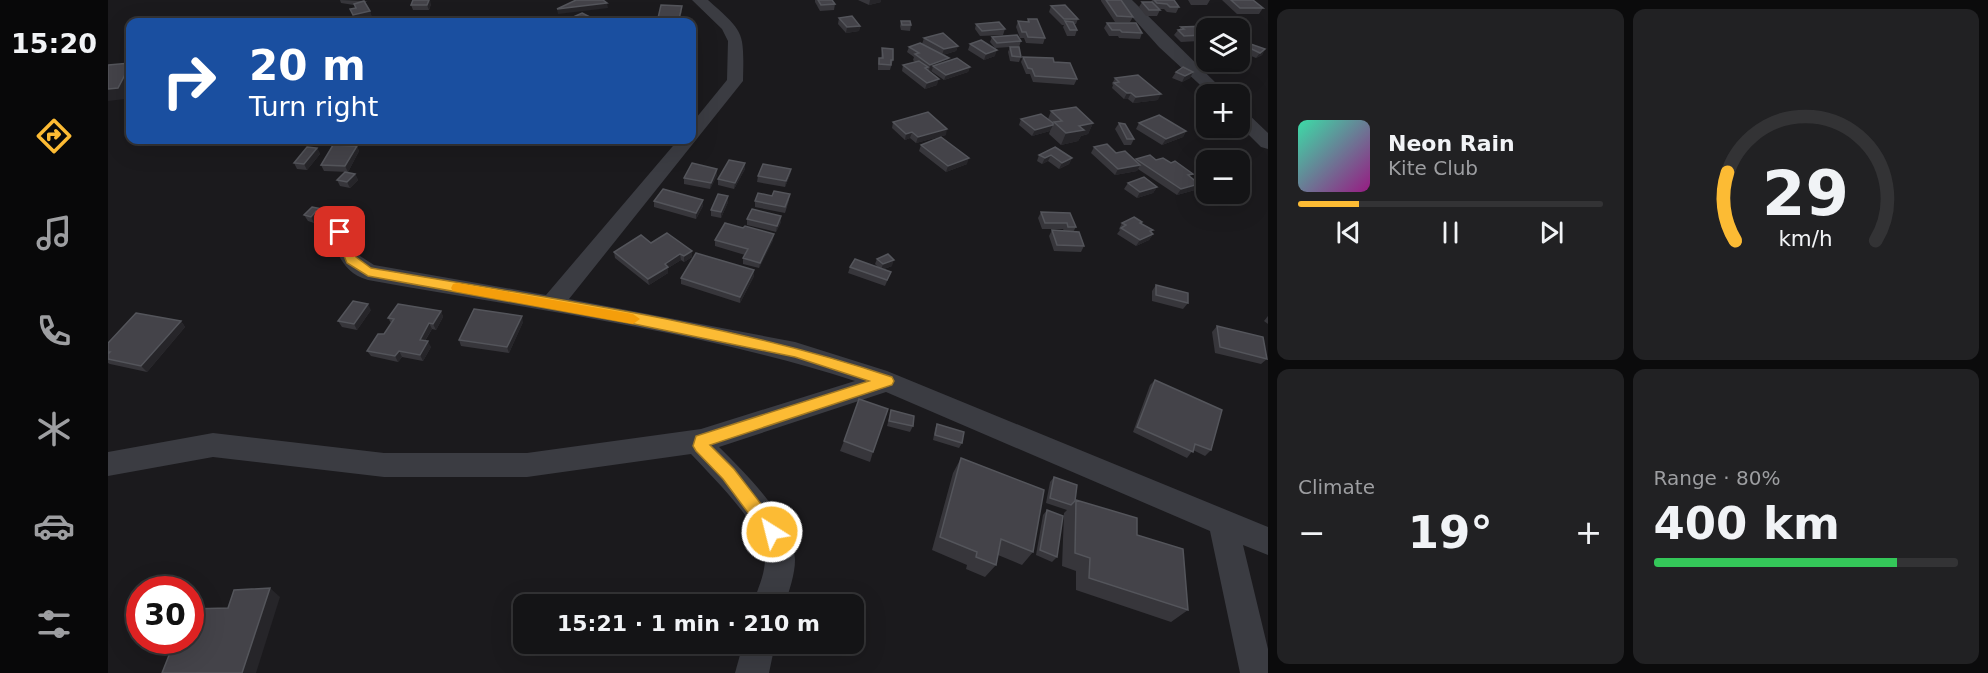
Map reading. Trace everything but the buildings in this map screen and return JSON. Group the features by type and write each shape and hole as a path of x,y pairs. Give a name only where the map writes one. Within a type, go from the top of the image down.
{"street":[{"path":"696,129 735,81 735,41 729,27 699,0"},
{"path":"1124,0 1156,35 1208,84"},
{"path":"1250,125 1268,142"},
{"path":"552,304 684,144"},
{"path":"340,232 351,260 368,272 552,304 795,352 887,381 1268,541"},
{"path":"108,464 213,445 384,465 527,465 701,441 887,381"},
{"path":"701,441 701,446 729,474 774,537 780,560 772,594"},
{"path":"1223,522 1257,673"},
{"path":"752,673 757,654"}],"slow traffic":[{"path":"457,288 633,319"}],"route":[{"path":"340,232 351,260 368,272 634,319 795,352 816,361 887,381 701,441 701,446 729,474 772,532"}]}
